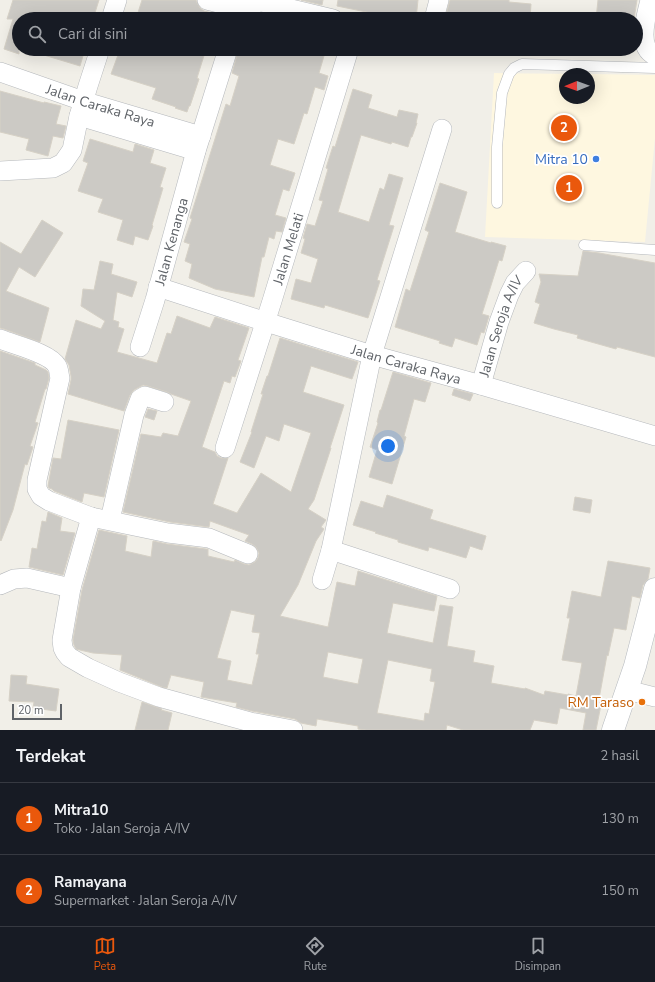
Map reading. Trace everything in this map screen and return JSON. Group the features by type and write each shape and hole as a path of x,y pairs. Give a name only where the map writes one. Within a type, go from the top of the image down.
{"main road":[{"path":"613,730 635,666 655,589"}],"street":[{"path":"113,12 117,0"},
{"path":"207,0 234,7 240,12 262,2 304,12"},
{"path":"436,12 439,0"},
{"path":"650,0 644,31 644,39 648,50 655,56"},
{"path":"0,171 53,168 64,163 72,150 81,109 98,56"},
{"name":"Jalan Kenanga","path":"140,347 226,56"},
{"name":"Jalan Melati","path":"225,448 266,322 347,56"},
{"name":"Jalan Caraka Raya","path":"0,72 81,109 199,143"},
{"path":"322,580 331,550 372,355 442,130"},
{"name":"Jalan Seroja A/IV","path":"481,385 499,322 509,295 526,270"},
{"name":"Jalan Caraka Raya","path":"158,287 372,355 655,436"},
{"path":"0,340 47,356 57,366 60,373 37,480 37,489 41,496 91,516 168,533 209,538 248,554"},
{"path":"110,520 134,416 140,399 145,396 149,396 164,402"},
{"path":"91,516 71,588 62,640 63,648 69,657 118,682 159,697 249,726 293,730"},
{"path":"331,550 450,589"},
{"path":"0,585 14,579 27,578 71,588"},
{"path":"627,690 655,698"}],"lane":[{"path":"497,203 497,147 502,93 509,74 514,68 522,64 655,68"},
{"path":"584,245 655,250"}],"shaded area":[{"path":"494,73 559,74 559,104 595,104 595,74 655,75 655,138 645,242 485,237"}],"building":[{"path":"13,0 99,0 95,12 12,12 12,19 7,19"},
{"path":"142,0 196,0 200,8 208,12 138,12"},
{"path":"301,0 323,0 322,5"},
{"path":"338,0 418,0 417,12 366,12 337,6"},
{"path":"450,0 509,0 509,2 531,4 530,12 447,12"},
{"path":"598,0 637,0 635,12 597,12"},
{"path":"12,22 12,52 4,49"},
{"path":"47,56 83,56 80,66"},
{"path":"118,56 204,56 197,78 199,79 187,112 152,99 156,88 111,74"},
{"path":"237,56 324,56 319,73 328,76 324,90 315,87 307,114 304,113 294,144 278,139 270,165 295,173 289,191 283,189 275,215 286,218 282,232 276,231 274,239 269,237 264,257 262,257 254,297 215,289 189,278 192,264 185,261 190,244 184,242 192,219 190,218 226,104 230,106 239,76 232,73"},
{"path":"353,89 372,95 368,108 397,117 399,110 418,114 417,123 408,147 392,142 391,144 361,135 338,212 369,222 380,188 384,190 389,174 403,178 389,225 394,226 377,280 380,281 368,318 325,305 324,308 291,299 296,279 311,283 318,259 301,253 305,239 303,238 307,224 315,226 323,201 319,200 328,169 326,168 333,146 335,147"},
{"path":"0,91 61,106 56,124 66,126 63,138 53,136 48,156 26,150 29,139 0,132"},
{"path":"90,139 133,152 135,144 154,150 150,163 166,168 160,187 163,188 148,240 135,236 133,245 117,240 123,220 98,212 103,199 78,191 88,163 83,161"},
{"path":"440,183 467,192 455,232 506,246 502,261 499,260 482,314 489,316 484,333 481,332 477,345 455,338 452,347 439,343 440,341 395,327 406,289 410,291 429,232 425,230"},
{"path":"42,220 63,233 35,277 19,267 6,291 49,308 40,342 0,328 0,242 21,254"},
{"path":"583,251 655,263 655,357 617,347 616,349 577,338 578,335 534,323 540,304 535,302 541,282 539,274 578,276"},
{"path":"100,261 113,264 111,274 137,282 132,297 117,292 113,320 119,322 118,327 124,329 117,352 157,363 167,333 171,334 177,316 210,328 215,317 249,328 238,360 241,361 235,377 232,376 230,383 224,381 202,447 215,452 217,456 221,458 228,458 213,504 237,513 261,473 291,492 311,433 284,424 279,441 266,436 254,468 240,462 252,432 263,394 261,394 280,338 358,362 352,379 311,366 303,392 344,405 314,500 308,509 326,520 321,527 324,529 316,541 298,585 280,616 328,627 337,582 355,586 358,571 437,596 434,611 393,603 387,633 433,643 440,605 453,607 447,646 475,651 473,662 494,666 491,683 525,688 544,695 545,691 576,696 582,663 562,660 570,618 567,618 572,591 601,597 608,561 650,568 648,579 643,585 640,598 632,596 626,630 614,628 608,656 607,655 599,699 602,700 596,730 583,730 586,713 560,708 557,724 534,720 530,730 463,730 447,725 446,730 366,730 358,729 358,726 317,719 316,726 301,723 295,719 236,707 237,703 201,697 204,682 171,675 167,688 162,687 120,670 122,655 93,653 76,649 73,640 82,590 99,530 127,536 125,551 151,557 153,541 208,549 208,556 234,562 235,560 249,565 255,562 259,553 256,547 245,541 249,535 210,521 209,527 170,522 123,512 141,434 161,437 163,433 178,436 191,401 143,385 134,390 130,395 124,411 68,394 71,376 69,365 65,359 76,320 101,329 105,321 81,306 83,289 94,290","holes":["231,610 255,615 252,632 260,633 256,654 259,654 252,685 227,680 231,661 217,658","328,652 363,659 358,684 323,677","388,660 432,669 430,681 435,682 429,714 425,713 424,721 377,713"]},
{"path":"0,351 35,363 35,365 48,372 49,378 35,422 38,423 30,446 33,447 27,465 25,464 13,510 1,541 0,540"},
{"path":"393,372 431,383 425,402 414,399 404,436 406,437 392,484 369,477 377,450 370,447 378,423 380,410"},
{"path":"454,389 473,394 470,401 452,395"},
{"path":"148,409 157,411 154,420 145,417"},
{"path":"68,420 119,430 104,497 84,493 82,502 54,491 48,486 53,458 61,459"},
{"path":"387,495 433,510 430,519 486,536 482,550 470,546 466,558 429,547 428,551 398,542 398,540 353,525 361,501 383,508"},
{"path":"575,497 592,500 590,513 573,510"},
{"path":"48,512 62,518 60,531 75,533 63,575 29,567 32,548 37,549 42,521 46,522"},
{"path":"11,675 27,676 26,684 59,689 56,711 33,708 34,702 9,701"},
{"path":"142,702 172,713 168,730 135,730"}],"place":[{"name":"Ramayana","path":"564,128"},
{"name":"Mitra 10","path":"596,159"},
{"name":"Mitra10","path":"569,188"},
{"name":"RM Taraso","path":"642,702"}]}
